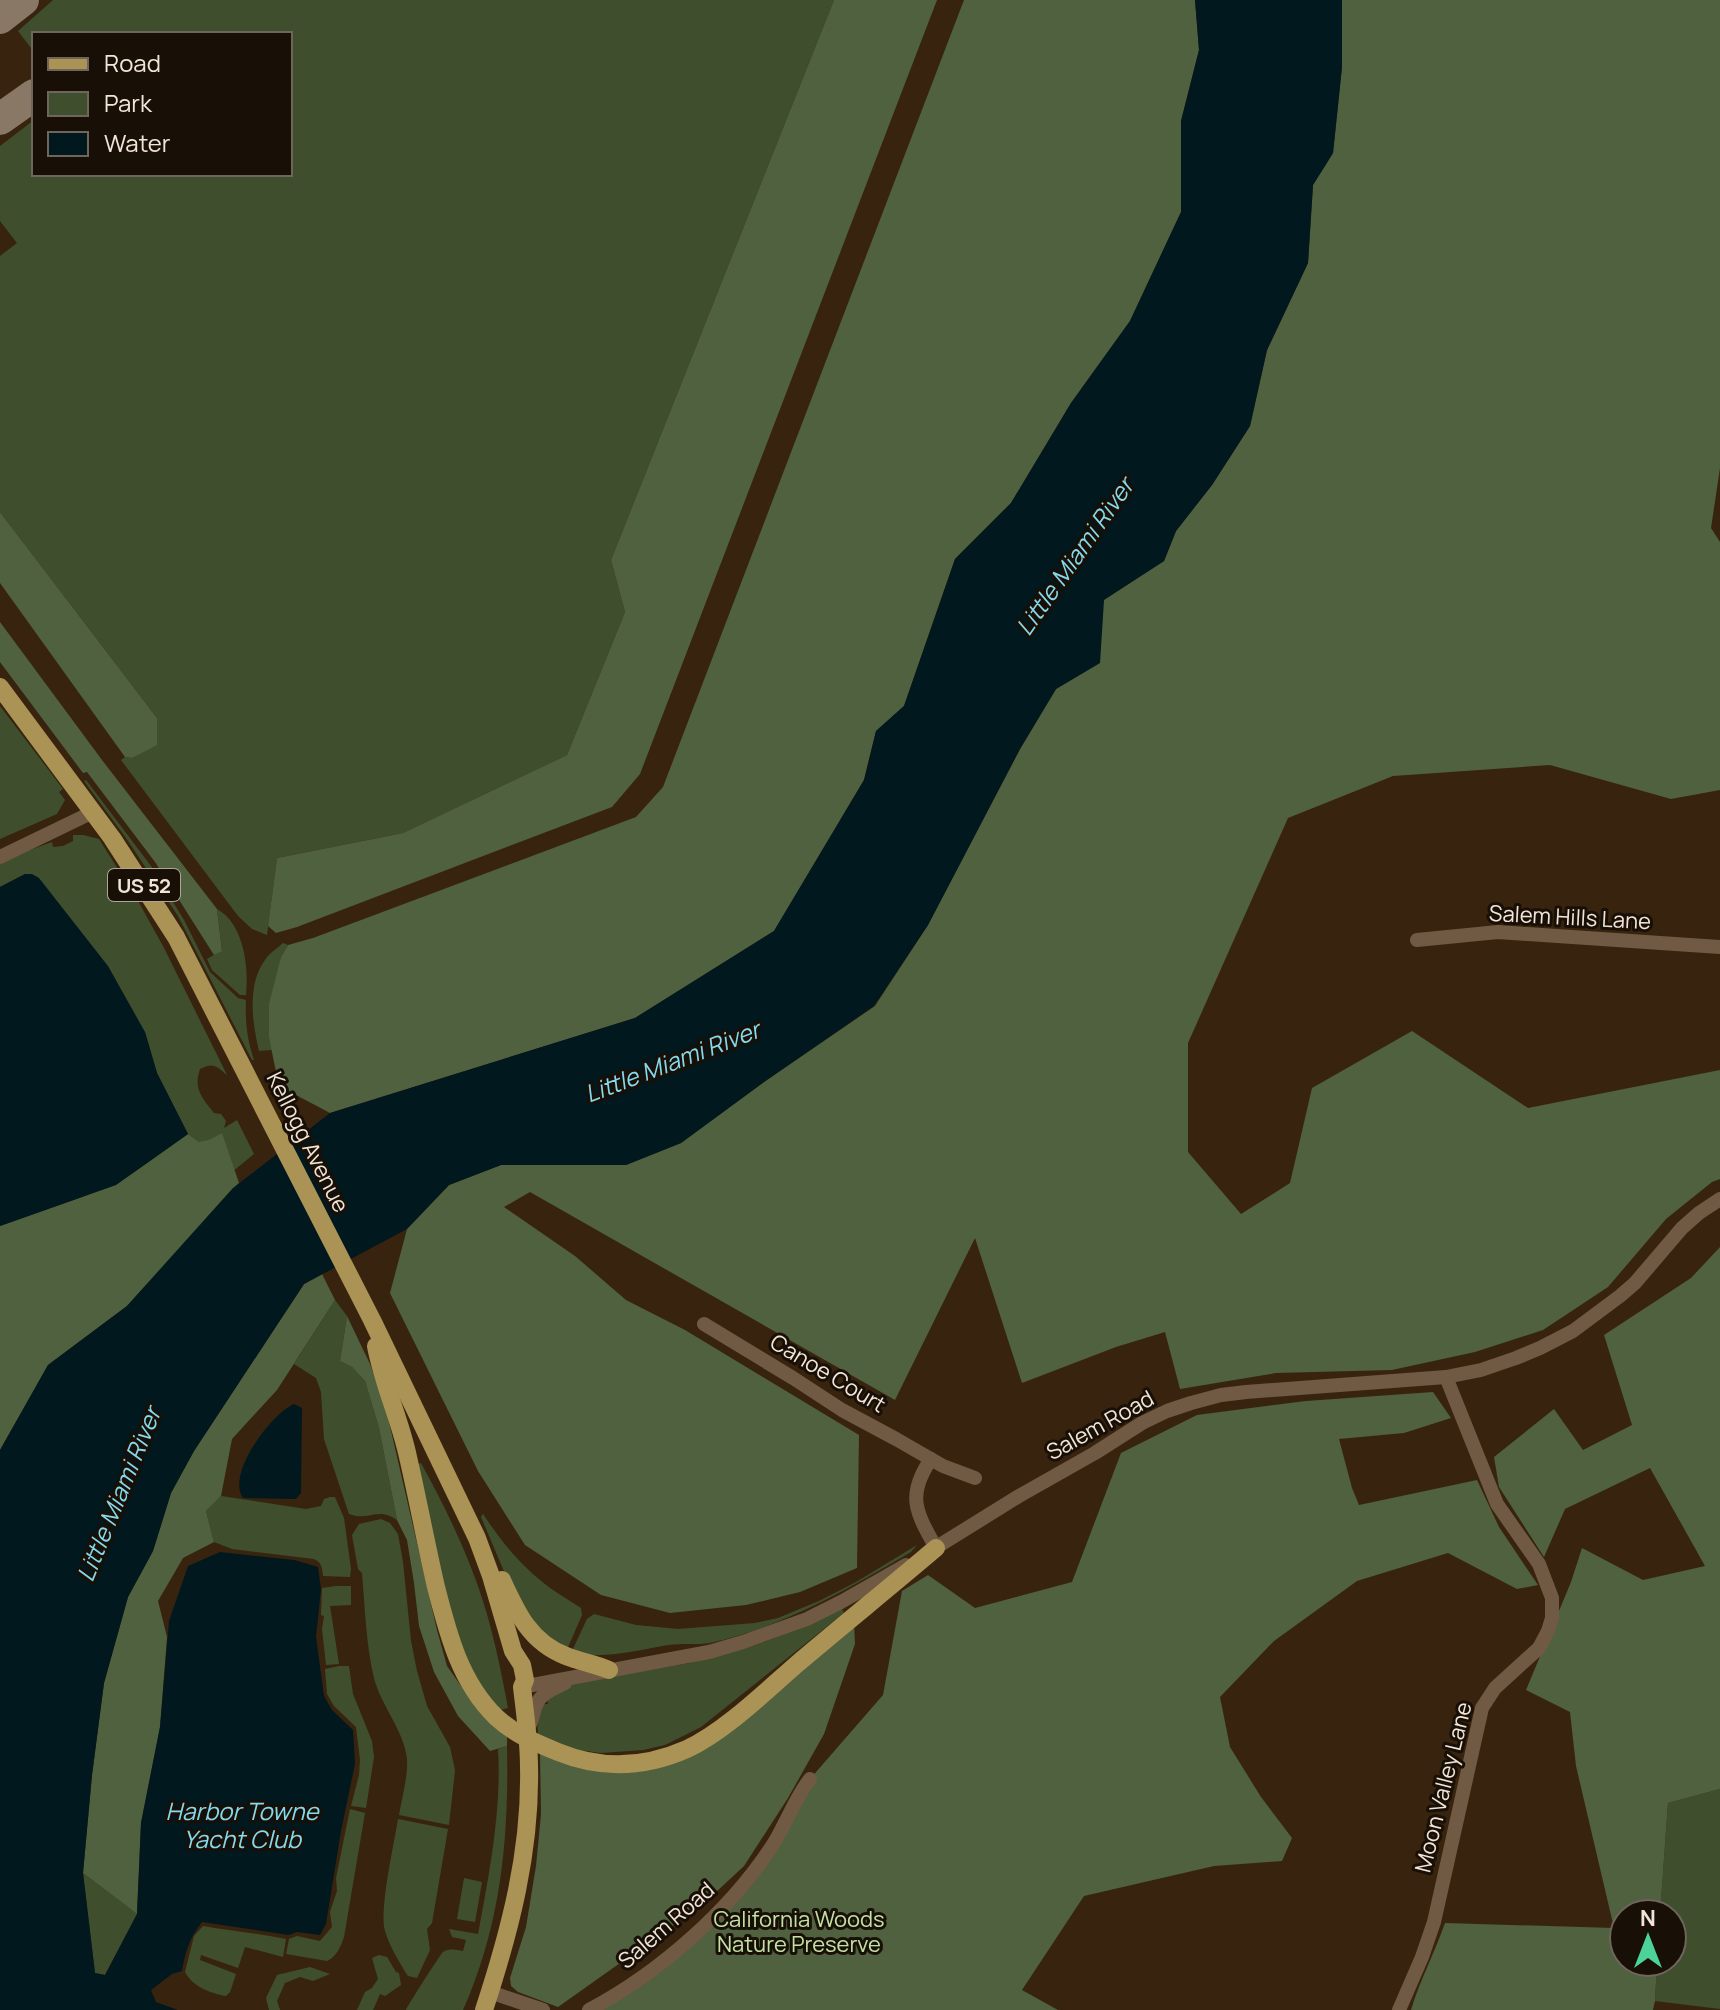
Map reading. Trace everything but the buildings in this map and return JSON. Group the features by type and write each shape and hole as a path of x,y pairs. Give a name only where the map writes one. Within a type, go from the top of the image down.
{"main road":[{"name":"Kellogg Avenue","path":"0,687 93,812 176,937 372,1320 477,1538 513,1651 522,1665 529,1765 523,1857 513,1915 487,2001"},
{"path":"372,1320 380,1367 408,1455 442,1611 460,1666 472,1688 498,1719 518,1734 578,1760 614,1765 655,1761 690,1747 729,1722 936,1548"},
{"path":"477,1538 532,1634 553,1651 609,1670"}],"street":[{"path":"0,857 93,812"},
{"name":"Salem Hills Lane","path":"1417,940 1498,932 1720,947"},
{"name":"Salem Road","path":"522,1687 709,1652 796,1623 841,1602 936,1548 1142,1423 1191,1403 1246,1392 1446,1377 1481,1370 1516,1358 1573,1331 1599,1313 1635,1283 1682,1228 1720,1199"},
{"name":"Canoe Court","path":"704,1324 842,1410 931,1459 975,1478"},
{"name":"Moon Valley Lane","path":"1399,2010 1434,1922 1482,1708 1495,1688 1539,1648 1548,1631 1553,1608 1539,1564 1497,1504 1446,1377"},
{"path":"931,1459 923,1471 916,1496 920,1520 936,1548"},
{"name":"Salem Road","path":"526,1729 532,1724 536,1703 543,1695 580,1676"},
{"name":"Salem Road","path":"589,2010 664,1961 726,1903 773,1845 810,1779"},
{"path":"487,2001 543,2010"}],"green space":[{"path":"53,0 834,0 611,560 625,612 567,755 403,833 277,858 267,935 252,929 238,916 121,760 133,758 157,718 0,512 0,256 17,243 0,221 0,146 32,122 32,176 292,176 292,32 32,32 32,49 18,31"},
{"path":"834,0 937,0 640,774 612,807 276,933 268,926 277,858 403,833 567,755 625,612 611,560"},
{"path":"964,0 1195,0 1199,50 1181,121 1181,212 1130,321 1071,403 1011,503 955,559 904,706 876,731 864,780 774,931 635,1018 330,1113 279,1086 269,1038 269,1004 281,957 288,945 636,817 663,787"},
{"path":"1342,0 1720,0 1720,468 1711,528 1720,542 1720,790 1671,799 1550,765 1393,776 1288,818 1188,1043 1188,1152 1241,1214 1290,1183 1312,1088 1412,1031 1528,1108 1720,1070 1720,1179 1666,1219 1608,1287 1543,1330 1475,1352 1392,1370 1276,1373 1180,1389 1165,1332 1022,1383 975,1238 895,1400 530,1192 504,1207 575,1256 626,1300 685,1330 859,1435 857,1568 800,1592 746,1605 670,1613 601,1595 525,1545 478,1471 390,1293 407,1229 449,1185 501,1165 626,1165 681,1143 875,1006 928,925 1020,749 1056,689 1099,663 1103,600 1164,561 1176,531 1212,485 1250,426 1267,350 1308,263 1313,185 1333,153 1342,67"},
{"path":"0,512 157,718 157,745 132,758 125,757 0,583"},
{"path":"0,622 217,909 222,951 214,955 155,862 0,662"},
{"path":"0,706 63,789 59,792 65,800 57,814 0,839"},
{"path":"86,780 151,866 184,920 210,972 238,998 246,1000 247,1030 254,1060 178,916"},
{"path":"73,835 99,839 138,901 227,1075 215,1066 200,1069 200,1093 214,1113 221,1114 226,1121 224,1128 237,1120 254,1154 188,1208 48,1365 0,1450 0,1236 199,1142 188,1134 157,1073 145,1032 25,874 0,887 0,861 52,842 53,847 63,846 73,841"},
{"path":"217,909 239,935 247,972 246,995 240,995 212,970 207,959 222,950"},
{"path":"283,943 288,945 281,957 269,1038 272,1050 259,1051 253,1015 256,978 270,954"},
{"path":"222,1133 239,1183 127,1306 48,1365 0,1450 0,1226 116,1185 188,1134 199,1142"},
{"path":"1720,1247 1720,1789 1668,1803 1661,1898 1608,1898 1608,1902 1576,1766 1570,1712 1526,1690 1582,1548 1643,1580 1705,1566 1650,1468 1565,1509 1544,1557 1499,1487 1494,1457 1554,1409 1583,1450 1632,1425 1604,1335 1691,1278"},
{"path":"322,1274 335,1300 277,1390 232,1439 221,1496 206,1511 214,1542 183,1558 158,1601 167,1637 160,1727 141,1823 137,1914 83,1873 104,1683 128,1597 153,1551 171,1493 194,1451 304,1284"},
{"path":"335,1300 347,1316 340,1361 352,1367 365,1381 379,1428 397,1520 384,1514 349,1514 324,1439 321,1392 316,1378 294,1364"},
{"path":"347,1316 370,1364 386,1409 447,1666 471,1700 507,1734 507,1746 490,1751 458,1716 434,1672 419,1626 407,1540 397,1520 379,1428 365,1381 352,1367 340,1361"},
{"name":"California Woods Nature Preserve","path":"1433,1392 1451,1418 1404,1433 1339,1439 1359,1505 1477,1480 1499,1527 1538,1585 1517,1589 1448,1553 1357,1581 1274,1641 1220,1697 1230,1747 1261,1797 1292,1838 1282,1861 1214,1866 1084,1896 1022,1990 1058,2010 592,2010 726,1903 810,1779 883,1695 902,1591 928,1575 975,1608 1072,1582 1121,1453 1197,1415 1306,1401"},
{"path":"421,1463 452,1523 478,1586 494,1639 508,1708 500,1710 485,1693 455,1641 416,1465"},
{"path":"221,1496 306,1509 321,1506 324,1499 335,1497 344,1518 350,1577 323,1576 319,1562 314,1559 232,1549 214,1542 206,1511"},
{"path":"483,1514 526,1568 581,1608 582,1615 566,1652 553,1646 520,1609 481,1517"},
{"path":"381,1519 390,1523 398,1534 417,1671 427,1706 450,1747 455,1770 449,1825 399,1815 407,1759 402,1738 374,1678 367,1639 362,1573 358,1569 352,1535 359,1524"},
{"path":"917,1545 911,1552 863,1580 814,1605 737,1636 710,1643 668,1645 620,1654 571,1653 587,1619 594,1614 636,1625 678,1629 755,1623 778,1618 819,1601"},
{"path":"351,1586 351,1605 330,1606 339,1664 326,1665 322,1588"},
{"path":"842,1609 844,1613 701,1727 665,1745 601,1753 571,1749 538,1735 537,1717 543,1704 548,1704 547,1698 565,1685 690,1663 756,1645"},
{"path":"854,1623 855,1644 824,1734 744,1866 702,1905 558,2007 518,1992 511,1986 510,1978 526,1927 536,1866 541,1814 540,1753 667,1761"},
{"path":"349,1666 353,1694 372,1741 374,1757 366,1808 351,1806 360,1760 356,1727 334,1706 327,1694 325,1669"},
{"path":"507,1746 506,1814 500,1881 476,1978 463,2010 406,2010 443,1952 463,1951 466,1940 452,1937 449,1929 478,1934 496,1818 498,1749"},
{"path":"1720,1789 1720,2009 1655,2001 1656,1978 1688,1978 1688,1898 1661,1898 1668,1803"},
{"path":"350,1809 365,1813 341,1945 327,1961 286,1954 289,1939 297,1936 320,1941 332,1927 330,1912 337,1891 336,1878"},
{"path":"398,1819 448,1829 432,1923 427,1929 430,1950 417,1978 408,1976 385,1931 385,1893"},
{"path":"83,1873 137,1914 105,1975 95,1973"},
{"path":"464,1878 482,1882 475,1922 457,1919"},
{"path":"1445,1923 1608,1928 1608,1978 1656,1978 1653,2010 1411,2010"},
{"path":"203,1926 286,1939 283,1957 245,1947 238,1968 201,1955 200,1960 236,1974 226,1996 208,1991 193,1982 185,1972 194,1936"},
{"path":"379,1955 387,1957 399,1973 401,1985 385,1996 380,1994 373,2010 357,2010 365,1992 378,1979 372,1958"},
{"path":"310,1967 330,1974 313,1981 300,1977 285,1983 277,2001 280,2010 269,2010 266,1998 277,1975"}],"water":[{"path":"1195,0 1342,0 1342,67 1333,153 1313,185 1308,263 1267,350 1250,426 1212,485 1176,531 1164,561 1104,600 1100,663 1056,689 1020,749 928,925 874,1006 681,1143 626,1165 501,1165 449,1185 407,1229 304,1284 194,1451 171,1493 153,1551 128,1597 104,1683 83,1873 95,1973 105,1975 137,1914 141,1823 160,1727 169,1621 188,1566 220,1552 294,1560 318,1567 321,1589 316,1637 324,1696 332,1710 353,1730 355,1764 326,1924 320,1935 297,1932 289,1935 202,1922 189,1945 182,1971 172,1974 151,1990 156,2002 178,2010 0,2010 0,1450 48,1365 127,1306 233,1188 330,1113 635,1018 774,931 864,780 876,731 904,706 955,559 1011,503 1071,403 1130,321 1181,212 1181,121 1199,50"},
{"path":"25,874 39,878 108,966 145,1032 157,1073 188,1134 116,1185 0,1226 0,887"},
{"path":"294,1404 302,1408 301,1493 296,1499 243,1498 239,1487 246,1460 263,1432"}],"taxiway":[{"path":"0,18 23,0"},
{"path":"0,119 32,96"}],"water label":[{"name":"Little Miami River","path":"1074,556"},
{"name":"Little Miami River","path":"672,1061"},
{"name":"Little Miami River","path":"118,1494"},
{"name":"Harbor Towne Yacht Club","path":"242,1824"}]}
